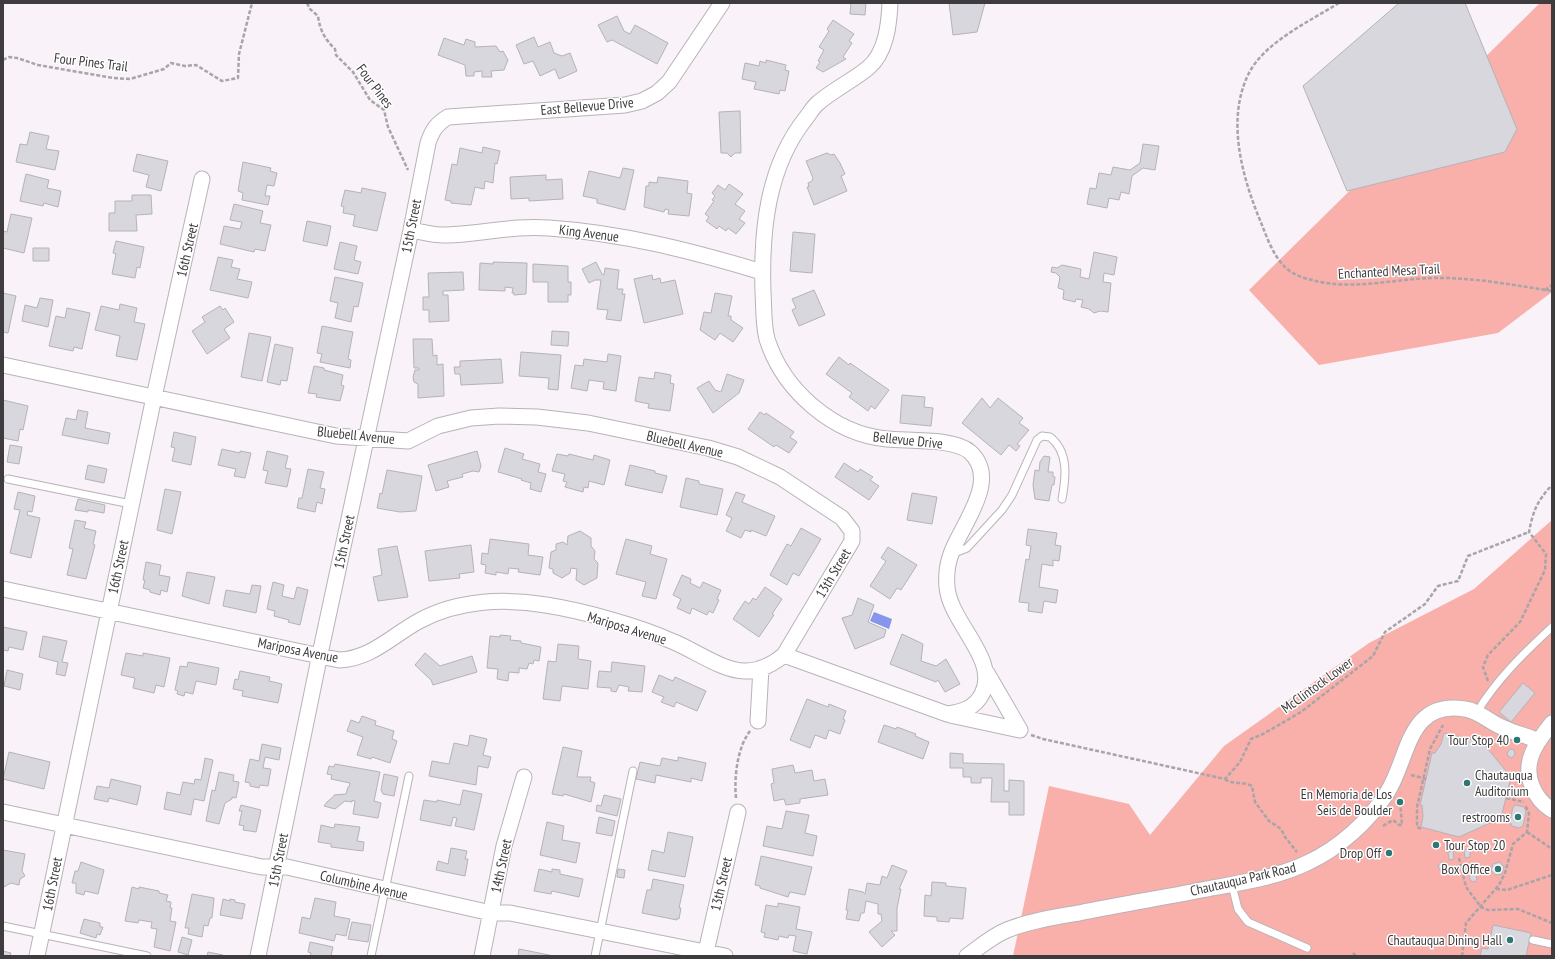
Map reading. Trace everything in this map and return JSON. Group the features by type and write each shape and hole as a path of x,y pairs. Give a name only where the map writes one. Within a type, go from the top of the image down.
{"street":[{"name":"East Bellevue Drive","path":"432,130 448,117 625,105 642,101 657,93 669,82 722,3"},
{"name":"Bellevue Drive","path":"890,3 885,43 870,66 817,104 794,133 777,167 769,198 762,272 767,338 782,370 798,392 816,410 845,428 867,436 884,439 958,445 968,451 977,460 982,475 982,489 950,555 946,572 947,589 951,606 975,646 987,673 1020,730"},
{"name":"15th Street","path":"258,956 320,654 432,130"},
{"name":"16th Street","path":"37,956 131,504 202,179"},
{"name":"King Avenue","path":"411,230 446,235 510,228 556,229 630,238 704,254 762,272"},
{"name":"Bluebell Avenue","path":"3,365 336,436 366,439 408,441 438,426 471,418 537,417 588,423 708,448 738,458 780,477 842,518 852,531"},
{"name":"13th Street","path":"784,656 852,541 852,531"},
{"name":"Mariposa Avenue","path":"3,589 109,612 320,654 339,660 351,659 370,653 420,620 458,606 488,601 518,601 547,605 618,622 673,641 731,669 746,672 773,664 784,656"},
{"path":"784,656 947,714 1020,730"},
{"path":"758,721 761,668"},
{"path":"947,714 962,712 973,706 984,691 987,673"},
{"name":"Chautauqua Park Road","path":"967,956 999,934 1019,926 1076,913 1232,885 1282,873 1305,864 1321,856 1345,838 1379,804 1391,786 1413,732 1425,717 1435,711 1458,708 1477,712"},
{"path":"1477,712 1503,728 1539,740"},
{"path":"1552,723 1539,740 1530,759 1529,776 1538,797 1552,810"},
{"name":"14th Street","path":"482,956 504,846 524,777"},
{"name":"Columbine Avenue","path":"3,812 63,826 262,867 288,867 491,913 510,913 706,954 725,956"},
{"name":"13th Street","path":"706,954 738,812"}],"lane":[{"path":"950,555 968,548 1002,510 1012,496 1037,440 1042,436 1050,437 1062,449 1065,468 1065,482 1062,499"},
{"path":"8,479 131,504"},
{"path":"1477,712 1492,690 1518,659 1552,627"},
{"path":"595,956 633,771"},
{"path":"371,956 409,776"},
{"path":"1232,885 1238,909 1248,922 1307,948"},
{"path":"3,926 147,956"},
{"path":"1533,940 1552,944"}],"path":[{"name":"Four Pines Trail","path":"3,60 9,57 17,58 38,65 113,78 130,79 164,69 171,63 185,66 196,65 222,81 238,78 239,54 252,3"},
{"name":"Four Pines","path":"307,3 310,9 318,16 320,29 326,40 335,49 336,55 353,72 370,100 384,110 388,127 400,154 419,188"},
{"name":"Enchanted Mesa Trail","path":"1339,3 1270,48 1249,73 1241,96 1239,122 1241,160 1258,215 1267,238 1283,264 1300,276 1327,283 1345,284 1431,278 1453,278 1552,291"},
{"path":"1545,290 1552,285"},
{"path":"1492,690 1483,667 1488,655 1520,622 1545,570 1546,554 1529,532 1533,512 1540,497 1552,485"},
{"name":"McClintock Lower","path":"1225,779 1240,762 1251,739 1301,712 1373,656 1385,632 1425,604 1438,586 1458,581 1468,556 1529,532"},
{"path":"1421,829 1417,827 1417,807 1425,778 1430,749 1446,719"},
{"path":"738,812 735,786 738,764 744,739 758,721"},
{"path":"1020,730 1043,739 1252,786 1254,792 1253,798 1255,802 1269,821 1281,830 1305,864"},
{"path":"1412,775 1425,778"},
{"path":"1383,826 1393,820 1399,826 1402,825 1399,806 1401,795"},
{"path":"1462,956 1466,923 1496,889 1505,873 1514,844 1527,832 1529,813 1524,802 1506,798"},
{"path":"1527,832 1552,849"},
{"path":"1459,858 1466,887 1481,907 1488,910 1518,909 1552,923"},
{"path":"1496,889 1507,890 1552,875"}],"shaded area":[{"path":"1540,3 1552,3 1552,292 1498,333 1319,365 1249,290"},
{"path":"1552,520 1552,956 1013,956 1049,786 1129,804 1150,835 1224,746 1369,643 1474,589"}],"water":[{"path":"874,612 892,619 889,629 870,621"}],"building":[{"path":"851,3 866,3 865,15 850,14"},
{"path":"949,3 985,3 977,32 953,35"},
{"path":"1399,3 1465,3 1517,129 1505,152 1347,191 1303,86"},
{"path":"617,16 624,31 630,34 635,25 668,43 657,64 612,40 607,42 598,25"},
{"path":"833,20 854,34 849,41 852,43 843,57 846,59 823,72 816,68 820,62 818,61 824,50 819,47 829,31 827,29"},
{"path":"534,37 538,47 550,42 554,53 562,56 570,53 577,71 559,79 555,69 540,76 533,61 524,64 516,45"},
{"path":"444,38 464,45 466,39 475,42 475,47 496,46 500,52 503,51 508,60 504,70 491,71 492,77 482,77 482,71 474,72 474,76 466,76 465,65 438,55"},
{"path":"766,60 786,65 785,70 789,71 785,91 780,90 779,94 754,89 756,82 742,79 745,63 759,66 760,61 766,63"},
{"path":"740,111 741,153 735,153 731,157 727,153 721,153 719,112"},
{"path":"30,132 49,136 46,149 59,151 55,170 16,162 20,144 27,145"},
{"path":"1143,144 1159,146 1155,170 1143,168 1132,176 1129,194 1121,192 1119,200 1109,198 1107,208 1087,204 1090,188 1096,189 1099,173 1111,175 1113,167 1130,170 1140,163"},
{"path":"483,147 500,151 497,164 495,163 493,183 485,181 484,189 475,187 471,205 451,203 451,201 445,200 452,164 457,165 460,148 482,153"},
{"path":"827,153 831,155 834,154 840,163 845,174 841,176 847,191 814,205 807,187 809,187 808,183 812,181 813,178 806,161"},
{"path":"137,154 168,161 161,191 146,187 149,175 133,171"},
{"path":"243,162 271,168 270,171 277,173 274,186 267,185 265,196 270,196 268,205 242,200 243,193 238,191"},
{"path":"623,168 634,170 625,210 597,203 597,199 583,196 589,171 620,178"},
{"path":"26,174 49,180 47,188 61,191 58,207 44,203 43,206 20,201"},
{"path":"546,175 546,180 562,179 563,199 529,201 529,198 511,199 510,177"},
{"path":"658,177 688,181 687,193 692,194 689,216 668,214 669,210 665,209 664,212 644,207 646,186 649,186 649,182 657,183"},
{"path":"729,184 743,194 735,204 745,211 739,219 745,223 736,234 728,228 726,231 719,226 717,229 706,221 709,217 705,214 714,201 712,200 715,196 712,193 718,185 725,190"},
{"path":"362,188 386,193 377,231 353,226 355,215 343,213 344,207 341,206 345,190 361,193"},
{"path":"132,195 151,195 152,214 136,215 137,231 109,231 109,213 115,213 115,201 132,201"},
{"path":"234,204 263,211 260,223 271,225 265,251 255,249 254,252 220,244 224,226 240,229 242,222 230,220"},
{"path":"11,214 32,218 24,253 3,248 3,231 7,232"},
{"path":"307,221 331,226 327,246 303,241"},
{"path":"793,232 815,234 812,273 790,271"},
{"path":"116,241 144,247 140,268 137,267 135,278 112,274 116,254 113,253"},
{"path":"340,242 357,246 354,260 361,262 358,274 334,269"},
{"path":"33,248 49,248 49,261 33,261"},
{"path":"1094,252 1117,257 1114,275 1104,273 1103,282 1111,283 1108,312 1100,311 1094,313 1089,309 1081,307 1083,300 1076,299 1075,302 1063,299 1064,290 1058,288 1060,277 1056,273 1051,272 1052,267 1057,268 1062,265 1081,269 1080,277 1089,279"},
{"path":"218,257 233,260 231,267 240,269 237,279 252,282 248,298 210,290"},
{"path":"493,262 527,263 526,294 514,295 514,293 512,293 513,288 505,287 505,291 479,290 480,263 493,264"},
{"path":"596,262 604,275 605,268 619,270 617,289 623,289 622,294 625,294 621,321 606,319 608,310 597,309 601,280 595,280 589,283 582,269"},
{"path":"533,264 568,266 568,282 571,282 571,295 568,295 568,302 548,302 548,282 533,282"},
{"path":"463,272 464,290 443,291 443,295 448,295 449,321 429,322 429,310 423,310 423,297 429,297 428,273"},
{"path":"652,275 653,280 660,278 661,283 675,280 683,314 644,323 634,279"},
{"path":"335,277 363,283 358,307 354,306 351,322 335,318 338,303 330,301"},
{"path":"814,290 825,315 799,326 792,310 796,308 792,299"},
{"path":"3,293 16,296 8,333 3,332"},
{"path":"715,293 732,296 728,316 731,316 731,320 743,328 733,342 720,333 715,340 700,330 704,312 711,313"},
{"path":"40,298 53,300 48,327 22,321 25,305 37,308"},
{"path":"120,304 137,308 134,322 145,324 137,360 116,356 120,336 95,330 101,306 119,310"},
{"path":"220,306 223,310 225,308 234,322 224,329 230,338 207,354 192,331 205,322 202,317"},
{"path":"67,308 90,313 82,349 74,347 73,351 49,346 56,316 65,318"},
{"path":"322,326 353,332 348,359 351,360 350,368 320,362 322,354 317,353"},
{"path":"552,331 569,332 568,346 551,345"},
{"path":"249,333 271,337 262,381 241,377"},
{"path":"413,339 432,339 433,356 437,355 437,365 443,364 444,396 418,398 418,384 414,382 413,377 415,370 419,370 419,368 414,368"},
{"path":"275,344 293,348 287,381 281,380 280,385 267,382"},
{"path":"521,352 561,355 558,390 548,389 549,378 519,376"},
{"path":"608,354 621,356 616,391 603,389 604,382 589,380 587,391 571,388 575,365 583,366 584,359 607,362"},
{"path":"839,357 889,390 875,409 871,406 868,411 849,397 852,393 826,374"},
{"path":"501,359 503,383 461,385 460,374 455,374 454,367 460,367 460,361"},
{"path":"314,366 343,375 341,385 344,386 340,401 316,397 317,394 308,393"},
{"path":"655,372 671,375 670,383 674,384 670,411 648,408 649,404 635,401 639,377 654,379"},
{"path":"727,374 744,380 739,393 713,413 697,388 709,381 715,390 721,392"},
{"path":"902,395 925,397 924,407 933,408 931,426 900,423"},
{"path":"982,398 990,408 998,398 1023,418 1019,423 1029,430 1017,444 1020,446 1016,451 1009,445 1001,455 962,423"},
{"path":"3,400 28,406 23,430 20,429 18,441 3,438"},
{"path":"78,410 88,412 85,428 110,433 108,444 62,435 66,418 76,420"},
{"path":"760,412 765,415 766,413 794,432 790,437 797,442 789,453 776,445 774,447 748,429"},
{"path":"174,432 196,437 191,465 172,461 175,448 171,447"},
{"path":"10,445 22,447 19,464 7,462"},
{"path":"505,448 524,454 522,459 540,464 538,472 546,474 541,492 530,489 531,483 498,472"},
{"path":"222,449 240,453 240,451 251,453 245,478 234,476 236,469 218,465"},
{"path":"267,451 288,456 285,468 291,469 287,487 265,483 268,471 263,470"},
{"path":"477,451 481,466 479,472 473,471 462,474 463,477 447,481 449,487 436,491 428,465"},
{"path":"557,454 568,456 569,454 593,460 594,455 610,460 604,485 589,481 588,488 584,487 583,492 565,487 567,482 563,481 565,474 552,471"},
{"path":"1044,456 1050,457 1048,472 1053,472 1053,476 1055,477 1049,501 1035,499 1033,485 1035,470 1039,471 1040,462"},
{"path":"844,463 858,472 860,469 873,477 870,480 879,486 869,500 835,477"},
{"path":"88,465 107,469 104,483 85,479"},
{"path":"630,465 655,471 655,473 667,476 662,493 625,485"},
{"path":"308,469 324,472 320,488 325,489 322,504 317,502 315,512 297,508 299,498 302,498"},
{"path":"387,470 422,476 416,511 400,512 377,508 380,493 382,494"},
{"path":"686,478 699,481 699,484 723,489 717,515 680,507"},
{"path":"165,489 181,492 172,534 157,530"},
{"path":"18,492 35,496 32,512 28,511 27,515 40,518 31,558 10,553 20,510 14,509"},
{"path":"736,492 745,495 742,502 775,516 766,536 751,530 751,532 745,530 741,538 726,531 732,518 726,515"},
{"path":"912,493 937,497 932,524 907,520"},
{"path":"78,499 105,505 104,513 88,510 88,512 75,510"},
{"path":"75,520 86,522 84,528 96,531 93,544 95,545 86,579 67,575 73,549 69,548"},
{"path":"801,528 821,539 799,576 793,573 787,585 770,575 787,544 791,546"},
{"path":"1028,529 1057,533 1055,545 1061,546 1059,561 1053,560 1053,566 1042,564 1039,587 1058,590 1056,603 1044,601 1042,613 1028,611 1029,603 1019,602 1026,559 1029,560 1031,546 1026,545"},
{"path":"580,531 591,538 591,546 595,551 594,559 598,563 597,578 584,585 576,580 577,569 571,568 570,573 562,578 553,573 553,569 549,568 551,552 556,550 556,544 563,542 567,545 568,536"},
{"path":"490,539 529,544 528,555 543,557 540,575 518,572 519,569 509,568 508,574 496,572 496,575 485,573 486,565 481,564 482,553 488,554"},
{"path":"626,539 652,546 650,554 667,559 656,599 642,596 646,582 616,574"},
{"path":"471,545 474,572 459,574 460,578 429,581 425,551"},
{"path":"397,546 408,597 378,601 373,577 382,575 378,549"},
{"path":"888,547 917,565 901,590 897,588 890,599 870,586 886,561 881,558"},
{"path":"146,562 161,565 159,575 170,577 167,592 161,590 160,595 143,588"},
{"path":"187,572 215,577 209,604 182,596"},
{"path":"682,575 691,579 690,583 700,588 703,582 721,590 717,599 719,600 713,613 709,611 707,615 692,608 690,614 677,608 681,599 673,595"},
{"path":"273,582 284,585 282,596 294,599 297,587 308,590 300,625 274,616 275,611 267,609"},
{"path":"252,585 261,586 256,613 223,606 226,590 250,594"},
{"path":"765,587 782,599 772,614 774,615 759,637 733,619 745,601 749,604 753,598 756,600"},
{"path":"858,598 874,605 868,622 886,630 884,637 855,649 842,618 852,615"},
{"path":"3,627 27,632 23,650 9,647 8,651 3,650"},
{"path":"902,634 923,644 921,661 936,666 946,659 960,684 945,692 938,680 936,682 890,664"},
{"path":"500,635 511,636 510,640 521,641 521,643 541,647 539,661 534,660 533,664 529,663 527,669 519,668 519,673 509,672 508,681 497,679 498,669 487,668 490,636 500,637"},
{"path":"43,636 67,641 62,662 68,663 65,676 56,674 58,662 39,657"},
{"path":"558,644 579,646 578,659 591,661 588,689 562,686 560,701 543,699 548,661 556,662"},
{"path":"126,653 143,656 143,653 170,658 164,687 156,685 154,693 133,688 135,678 121,675"},
{"path":"425,653 440,666 472,656 477,672 433,685 431,680 415,665"},
{"path":"188,662 219,668 216,685 196,681 193,694 185,692 184,696 177,694 178,691 175,690 180,666 187,667"},
{"path":"612,662 645,666 642,692 628,691 629,687 619,685 616,692 611,691 611,688 597,687 599,671 611,672"},
{"path":"7,670 23,674 20,690 4,686"},
{"path":"240,671 270,677 269,681 282,684 278,703 242,696 243,691 233,689 235,679 238,680"},
{"path":"659,675 673,681 675,677 706,691 697,711 676,702 674,707 661,702 664,697 652,692"},
{"path":"1523,683 1535,693 1511,722 1499,712"},
{"path":"807,699 828,707 829,704 846,711 843,719 845,720 840,734 829,730 826,739 815,735 810,748 790,740"},
{"path":"362,716 376,721 375,725 394,731 392,739 397,741 390,763 372,757 371,759 357,755 363,737 347,731 351,720 359,723"},
{"path":"884,725 896,729 897,727 916,734 915,736 929,742 923,759 878,742"},
{"name":"Chautauqua Auditorium","path":"1444,733 1482,742 1511,777 1501,818 1459,837 1421,827 1423,816 1422,805 1420,805 1432,753 1435,753 1441,744"},
{"path":"470,735 487,739 483,755 491,757 488,768 478,766 476,785 429,776 432,761 449,764 454,743 468,746"},
{"path":"262,744 281,748 279,760 265,757 263,768 271,769 268,786 260,785 259,788 250,786 250,783 245,782 250,759 259,761"},
{"path":"563,747 582,751 577,777 591,777 590,781 595,783 591,802 564,794 563,796 552,794"},
{"path":"1510,749 1514,750 1515,754 1512,758 1508,756 1507,753"},
{"path":"9,752 50,762 44,789 3,779"},
{"path":"950,753 963,754 963,763 1004,764 1004,791 1009,791 1009,780 1024,781 1024,815 1009,815 1009,802 991,802 992,778 981,778 981,783 971,783 971,777 963,777 963,768 950,768"},
{"path":"678,757 706,763 702,781 691,778 691,782 656,775 655,783 636,779 640,762 660,766 662,758 678,761"},
{"path":"205,758 213,760 204,801 194,799 191,815 164,809 167,792 180,795 183,782 194,784 195,779 201,780"},
{"path":"335,764 380,772 374,801 381,803 378,818 353,814 355,801 352,800 352,802 345,801 335,809 324,806 334,795 346,794 349,787 350,783 331,779 332,775 327,774 329,766 334,767"},
{"path":"793,765 795,773 812,770 814,781 825,779 828,795 800,799 800,803 786,805 784,799 774,801 771,784 774,783 772,769"},
{"path":"219,772 234,775 233,781 239,782 236,798 232,797 232,799 225,803 219,824 206,821 212,790 215,791"},
{"path":"384,774 398,777 394,796 383,794 381,790"},
{"path":"111,779 141,786 137,805 109,798 108,802 94,799 97,786 109,788"},
{"path":"463,790 482,794 474,830 455,826 457,818 453,817 451,826 420,820 424,800 437,802 437,800 460,805"},
{"path":"604,795 621,799 617,816 596,811 597,805 601,806"},
{"path":"241,805 261,810 256,832 243,830 244,826 239,825 242,811 239,811"},
{"name":"restrooms","path":"1516,805 1524,807 1526,812 1523,826 1519,828 1512,826 1510,822 1513,807"},
{"path":"786,811 809,815 805,833 817,836 813,856 763,846 767,826 782,829"},
{"path":"599,817 615,821 612,836 596,833"},
{"path":"547,822 564,826 562,840 580,843 576,863 540,855"},
{"path":"335,824 360,827 357,841 364,842 363,851 331,847 331,844 318,842 321,825 334,828"},
{"path":"668,832 693,837 685,877 648,870 652,850 664,853"},
{"path":"451,848 467,851 465,859 468,859 465,876 436,870 438,861 448,864"},
{"path":"1470,849 1470,857 1465,858 1464,850"},
{"path":"3,850 25,854 22,871 25,876 20,879 19,885 11,883 4,887 3,885"},
{"path":"1453,851 1454,859 1449,860 1448,852"},
{"path":"761,856 812,867 805,895 790,892 788,897 755,885"},
{"path":"81,862 104,870 98,894 85,891 84,895 76,893 76,883 72,883 75,871 78,871"},
{"path":"1441,862 1445,863 1447,867 1444,871 1440,870 1438,866"},
{"name":"Box Office","path":"1500,862 1504,867 1502,874 1495,875 1491,870 1493,864"},
{"path":"892,865 907,871 899,889 901,889 897,908 897,931 891,931 895,935 882,947 869,932 882,921 881,914 878,914 878,904 866,901 864,913 861,913 859,921 846,919 848,910 846,910 849,889 863,892 865,894 867,883 880,885 882,876 887,878"},
{"path":"539,869 552,872 552,869 560,870 560,874 583,879 579,897 552,891 551,894 534,891"},
{"path":"618,869 625,870 624,878 617,877"},
{"path":"1472,874 1476,875 1477,879 1475,882 1471,881 1469,877"},
{"path":"653,879 684,885 679,908 681,908 679,919 677,918 677,920 642,913 647,890 651,890"},
{"path":"932,882 946,883 946,886 966,888 963,919 950,918 949,922 937,921 937,917 924,916 925,895 931,896"},
{"path":"132,887 159,891 159,893 168,895 166,901 171,902 170,908 172,908 170,921 176,922 170,951 154,947 157,929 151,928 152,922 139,920 138,923 125,921"},
{"path":"192,894 214,898 212,918 210,918 208,926 204,925 202,937 188,934 189,928 185,928"},
{"path":"315,898 336,902 334,916 350,919 346,936 336,934 334,941 299,933 302,917 310,919"},
{"path":"223,899 230,901 230,899 235,900 235,902 245,904 242,919 220,915"},
{"path":"778,903 800,907 796,929 812,932 807,954 793,951 796,936 789,935 788,938 779,936 778,940 764,937 765,933 761,932 766,905 778,907"},
{"path":"84,919 100,923 100,927 103,927 100,935 97,934 96,938 80,933"},
{"path":"352,922 371,925 368,942 348,939"},
{"name":"Chautauqua Dining Hall","path":"1493,925 1531,933 1526,956 1480,956 1482,948 1488,949"},
{"path":"182,937 192,940 188,955 178,952"},
{"path":"310,942 333,947 331,956 310,956 311,953 308,952"},
{"path":"519,949 554,956 518,956"},
{"path":"3,951 11,953 10,956 3,956"},
{"path":"208,952 223,955 223,956 207,956"}],"place":[{"name":"Tour Stop 40","path":"1517,740"},
{"name":"Chautauqua Auditorium","path":"1467,783"},
{"name":"En Memoria de Los Seis de Boulder","path":"1400,802"},
{"name":"restrooms","path":"1518,817"},
{"name":"Tour Stop 20","path":"1436,845"},
{"name":"Drop Off","path":"1389,853"},
{"name":"Box Office","path":"1498,869"},
{"name":"Chautauqua Dining Hall","path":"1510,940"}]}
